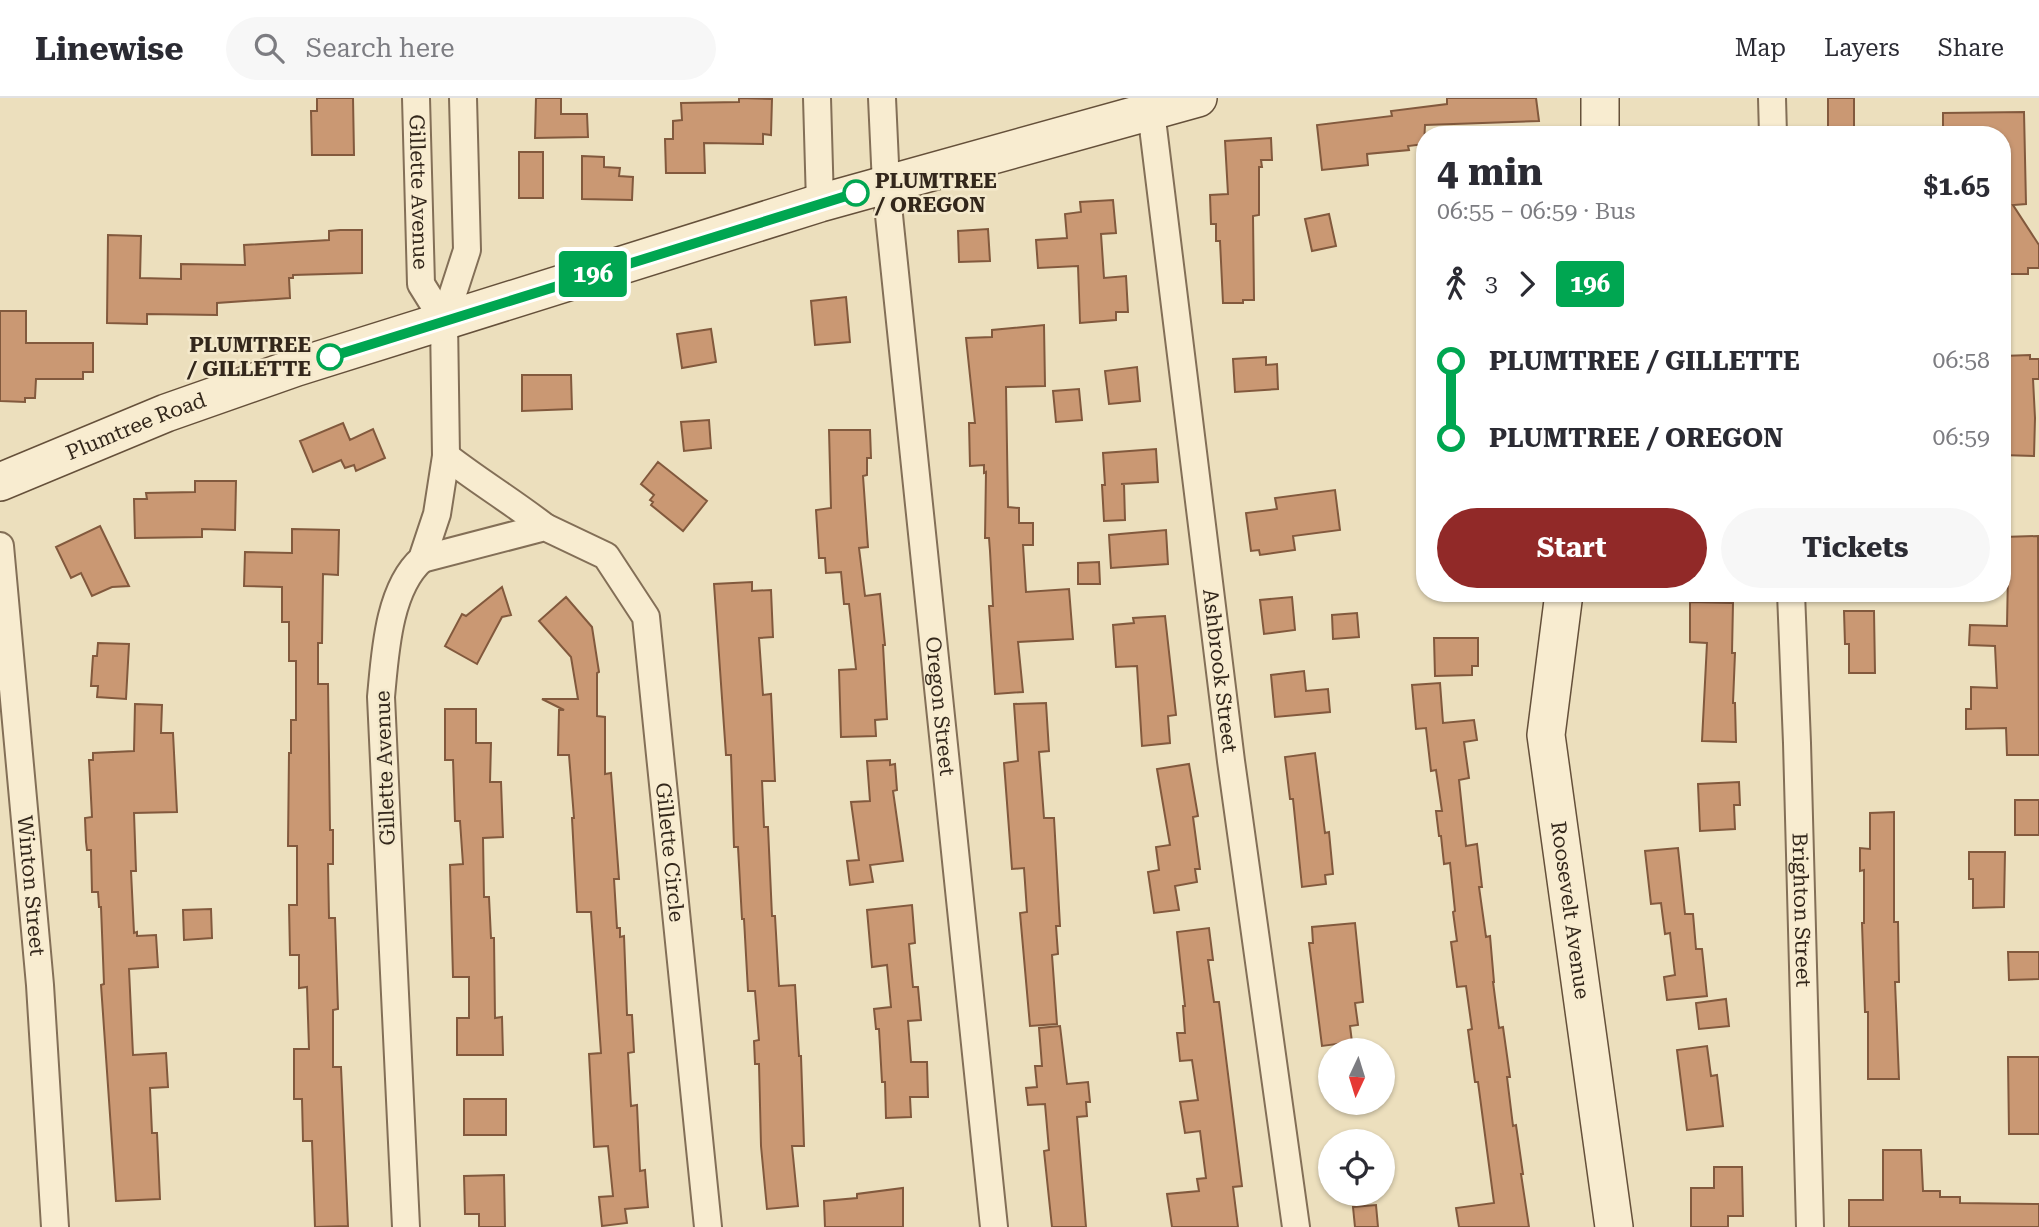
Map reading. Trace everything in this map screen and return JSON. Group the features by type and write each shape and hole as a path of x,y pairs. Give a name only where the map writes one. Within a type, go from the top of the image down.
{"street":[{"name":"Gillette Avenue","path":"416,98 421,284 444,321"},
{"name":"Gillette Avenue","path":"405,1227 380,697 386,648 397,603 405,582 422,559 437,514 446,456 444,321 467,250 463,98"},
{"path":"817,98 820,203"},
{"name":"Oregon Street","path":"882,98 886,185 994,1227"},
{"name":"Plumtree Road","path":"0,482 199,401 297,367 820,203 1198,98"},
{"path":"1600,98 1600,126"},
{"path":"1772,98 1773,126"},
{"name":"Ashbrook Street","path":"1151,111 1231,761 1296,1227"},
{"name":"Gillette Circle","path":"446,456 545,527 606,555 646,617 708,1227"},
{"path":"422,559 545,527"},
{"name":"Winton Street","path":"0,546 40,985 55,1227"},
{"name":"Roosevelt Avenue","path":"1563,602 1546,735 1614,1227"},
{"name":"Brighton Street","path":"1791,602 1810,1227"}],"building":[{"path":"317,98 353,98 354,155 312,155 311,111 317,111"},
{"path":"536,98 561,98 561,114 587,114 588,137 535,138"},
{"path":"739,98 772,99 771,135 763,134 763,144 704,143 705,173 666,173 665,139 673,139 673,121 682,120 681,103 739,102"},
{"path":"1447,98 1536,98 1539,121 1416,126 1416,145 1408,146 1409,150 1367,154 1368,165 1322,170 1317,125 1392,116 1391,111 1447,104"},
{"path":"1828,98 1854,98 1854,126 1828,126"},
{"path":"2024,112 2026,204 2013,205 2039,245 2039,268 2028,268 2028,274 2011,274 2011,126 1943,126 1943,113"},
{"path":"1271,138 1272,160 1261,160 1259,215 1253,216 1254,300 1223,303 1220,241 1216,241 1216,224 1211,224 1210,195 1228,194 1225,141"},
{"path":"519,152 543,152 543,198 519,198"},
{"path":"582,156 604,157 604,167 620,168 619,176 633,177 632,200 582,199"},
{"path":"1113,200 1116,233 1101,234 1104,278 1126,276 1128,312 1116,312 1116,320 1080,323 1078,266 1038,268 1036,240 1067,238 1065,214 1081,212 1080,202"},
{"path":"1329,214 1336,246 1312,251 1305,219"},
{"path":"988,229 990,261 959,262 958,231"},
{"path":"362,230 362,273 293,275 293,278 289,278 290,298 217,303 217,315 147,314 147,324 107,323 108,235 141,236 140,278 181,279 181,264 245,265 244,245 329,240 329,231"},
{"path":"846,297 850,342 815,345 811,301"},
{"path":"0,311 26,311 26,343 93,343 93,372 83,372 83,379 36,379 35,398 25,398 25,402 0,401"},
{"path":"1044,325 1045,386 1006,387 1008,507 1019,508 1019,523 1033,523 1033,545 1023,545 1026,592 1069,589 1073,639 1018,642 1023,692 995,694 989,606 993,606 990,551 989,538 985,538 986,472 984,473 984,465 970,466 969,423 975,423 966,338 992,337 992,330"},
{"path":"711,329 716,362 682,368 677,334"},
{"path":"2030,355 2030,359 2039,359 2039,379 2033,379 2034,456 2011,455 2011,356"},
{"path":"1266,357 1266,365 1277,364 1278,389 1235,392 1233,359"},
{"path":"1137,367 1140,401 1109,404 1105,371"},
{"path":"522,375 571,375 572,409 522,411"},
{"path":"1079,389 1082,420 1056,422 1053,391"},
{"path":"709,420 711,448 684,451 681,422"},
{"path":"343,423 350,440 373,429 385,458 356,471 354,465 345,468 341,460 313,472 300,441"},
{"path":"829,430 870,430 871,458 867,458 867,475 863,476 868,547 859,548 865,596 880,594 885,645 887,719 875,720 876,736 841,737 839,670 856,669 849,604 844,604 841,572 826,573 825,558 819,558 816,510 831,508"},
{"path":"1156,449 1158,482 1121,484 1124,484 1125,520 1104,521 1103,453"},
{"path":"658,462 707,501 683,531 651,505 653,502 650,500 654,495 641,484"},
{"path":"195,481 236,481 235,530 202,529 202,537 135,538 134,499 147,499 146,493 195,492"},
{"path":"1335,490 1340,530 1293,536 1295,550 1260,555 1259,550 1251,551 1246,513 1277,509 1275,498"},
{"path":"100,526 129,586 112,587 92,596 81,573 71,578 56,547"},
{"path":"292,529 339,530 338,575 323,574 322,643 318,643 318,684 328,684 330,830 333,830 333,864 328,864 329,918 335,918 338,1009 333,1010 333,1067 341,1067 348,1226 315,1227 312,1141 303,1141 302,1099 294,1099 294,1049 309,1049 307,987 299,988 299,955 290,955 289,905 297,905 297,846 288,846 289,753 291,720 296,720 296,661 289,661 289,622 282,622 282,587 244,586 245,552 292,553"},
{"path":"1166,530 1168,564 1111,568 1109,535"},
{"path":"2038,536 2039,755 2007,755 2006,728 1966,729 1966,709 1971,709 1971,687 1997,688 1995,646 1969,645 1970,625 2007,626 2007,602 2011,602 2011,537"},
{"path":"1099,562 1100,584 1078,584 1078,563"},
{"path":"752,582 752,591 771,590 773,637 759,638 763,695 771,694 775,781 762,781 764,827 768,827 772,916 775,916 779,986 795,985 804,1146 792,1146 798,1206 767,1209 761,1146 759,1064 755,1064 754,1041 759,1040 755,991 748,991 738,847 734,847 731,755 726,755 714,584"},
{"path":"502,587 511,615 502,617 477,664 445,646 462,614 466,616"},
{"path":"566,597 592,627 599,672 597,716 605,717 605,774 611,773 619,879 614,879 617,928 620,928 620,937 624,936 627,1015 632,1015 634,1052 628,1053 631,1106 637,1105 640,1171 645,1170 648,1207 625,1209 627,1223 602,1226 599,1197 613,1196 608,1146 594,1147 589,1054 601,1053 591,912 577,912 569,755 558,755 559,710 564,710 542,699 578,699 571,657 539,621"},
{"path":"1292,597 1295,630 1264,634 1260,600"},
{"path":"1690,602 1733,603 1733,703 1736,742 1702,741 1707,643 1690,642"},
{"path":"1844,611 1874,611 1875,673 1849,673 1849,644 1845,644"},
{"path":"1357,613 1359,637 1333,639 1332,615"},
{"path":"1165,616 1176,715 1168,716 1170,743 1142,746 1137,666 1116,667 1113,625 1134,623 1133,618"},
{"path":"1434,638 1478,638 1478,666 1472,666 1472,675 1435,676"},
{"path":"98,643 129,644 126,699 97,697 98,686 91,686 93,656 97,656"},
{"path":"1304,671 1306,691 1328,689 1330,712 1275,717 1271,675"},
{"path":"1440,683 1443,723 1474,720 1477,740 1464,742 1469,778 1459,780 1466,846 1477,844 1482,887 1479,887 1486,937 1490,936 1499,1028 1503,1027 1513,1126 1516,1125 1529,1227 1459,1227 1456,1208 1494,1203 1478,1082 1475,1082 1468,1030 1472,1029 1466,986 1457,987 1451,942 1457,941 1455,911 1450,863 1444,864 1439,836 1436,811 1442,811 1436,770 1431,771 1426,728 1416,729 1412,685"},
{"path":"1046,703 1049,751 1039,752 1044,818 1054,818 1060,926 1056,926 1058,954 1052,955 1057,1024 1030,1026 1020,913 1027,912 1024,868 1012,869 1004,763 1018,761 1014,704"},
{"path":"135,704 162,705 161,733 173,733 177,812 134,813 136,871 131,871 134,933 137,932 137,936 156,935 158,967 129,969 133,1055 166,1053 168,1087 150,1088 152,1133 157,1133 160,1199 116,1201 101,985 104,984 101,907 98,892 92,892 91,850 87,850 85,818 92,817 89,760 93,760 93,753 134,751"},
{"path":"445,709 476,709 476,743 491,743 490,782 501,782 503,837 483,838 484,897 489,897 491,938 494,938 495,1018 502,1017 503,1055 457,1055 457,1018 469,1018 469,977 453,977 450,865 463,864 460,821 455,821 453,760 445,760"},
{"path":"1315,753 1325,833 1329,832 1333,874 1325,875 1326,884 1302,887 1293,799 1290,799 1285,757"},
{"path":"890,760 890,765 895,764 897,790 893,791 903,861 870,865 873,882 850,885 847,861 859,860 851,802 870,801 867,761"},
{"path":"1189,764 1198,816 1193,817 1200,869 1195,869 1197,882 1175,886 1179,910 1154,913 1148,872 1159,870 1156,847 1170,845 1157,769"},
{"path":"1739,782 1740,805 1734,805 1735,829 1700,831 1698,784"},
{"path":"2015,800 2039,800 2039,835 2015,835"},
{"path":"1894,812 1894,922 1898,922 1899,982 1895,982 1899,1079 1868,1079 1868,1012 1865,1012 1862,923 1864,870 1860,871 1860,848 1870,849 1870,813"},
{"path":"1678,848 1685,914 1693,914 1696,949 1702,949 1707,996 1667,1000 1664,977 1675,975 1670,933 1665,934 1661,903 1651,904 1645,851"},
{"path":"1969,852 2005,852 2004,907 1973,908"},
{"path":"912,905 915,943 909,944 913,987 918,987 921,1020 908,1021 911,1062 927,1062 928,1097 910,1097 911,1117 886,1118 885,1082 882,1082 879,1029 876,1029 874,1009 891,1007 887,965 872,967 867,910"},
{"path":"211,909 212,938 184,940 183,910"},
{"path":"1355,923 1363,1002 1355,1003 1358,1025 1350,1026 1352,1038 1321,1038 1309,943 1313,943 1312,927"},
{"path":"1209,928 1213,960 1208,960 1214,1002 1219,1002 1242,1186 1233,1187 1238,1227 1172,1227 1167,1194 1199,1191 1197,1179 1206,1178 1200,1131 1185,1133 1180,1102 1198,1100 1192,1060 1180,1061 1177,1033 1185,1033 1185,1006 1177,932"},
{"path":"2008,952 2039,952 2039,979 2009,980"},
{"path":"1726,999 1729,1026 1699,1029 1696,1003"},
{"path":"1060,1026 1067,1084 1088,1082 1090,1102 1086,1102 1087,1116 1077,1117 1086,1227 1052,1227 1044,1151 1049,1150 1045,1104 1028,1105 1026,1088 1037,1087 1035,1066 1042,1066 1039,1028"},
{"path":"1707,1046 1711,1076 1717,1075 1723,1126 1687,1130 1677,1050"},
{"path":"2008,1057 2039,1057 2039,1134 2009,1134"},
{"path":"464,1099 506,1099 506,1135 464,1135"},
{"path":"1883,1150 1921,1150 1923,1191 1940,1191 1940,1197 1960,1197 1960,1203 2039,1204 2039,1227 1849,1227 1849,1200 1883,1200"},
{"path":"1714,1167 1742,1167 1743,1216 1728,1216 1728,1227 1691,1227 1691,1188 1714,1188"},
{"path":"504,1175 505,1227 479,1227 479,1214 465,1214 464,1176"},
{"path":"903,1188 903,1227 825,1227 824,1201 857,1198 857,1194"},
{"path":"1376,1206 1378,1227 1355,1227 1353,1207"}],"bus line":[{"name":"196","path":"330,357 856,193"}],"place":[{"name":"PLUMTREE / OREGON","path":"856,193"},
{"name":"PLUMTREE / GILLETTE","path":"330,357"}]}
